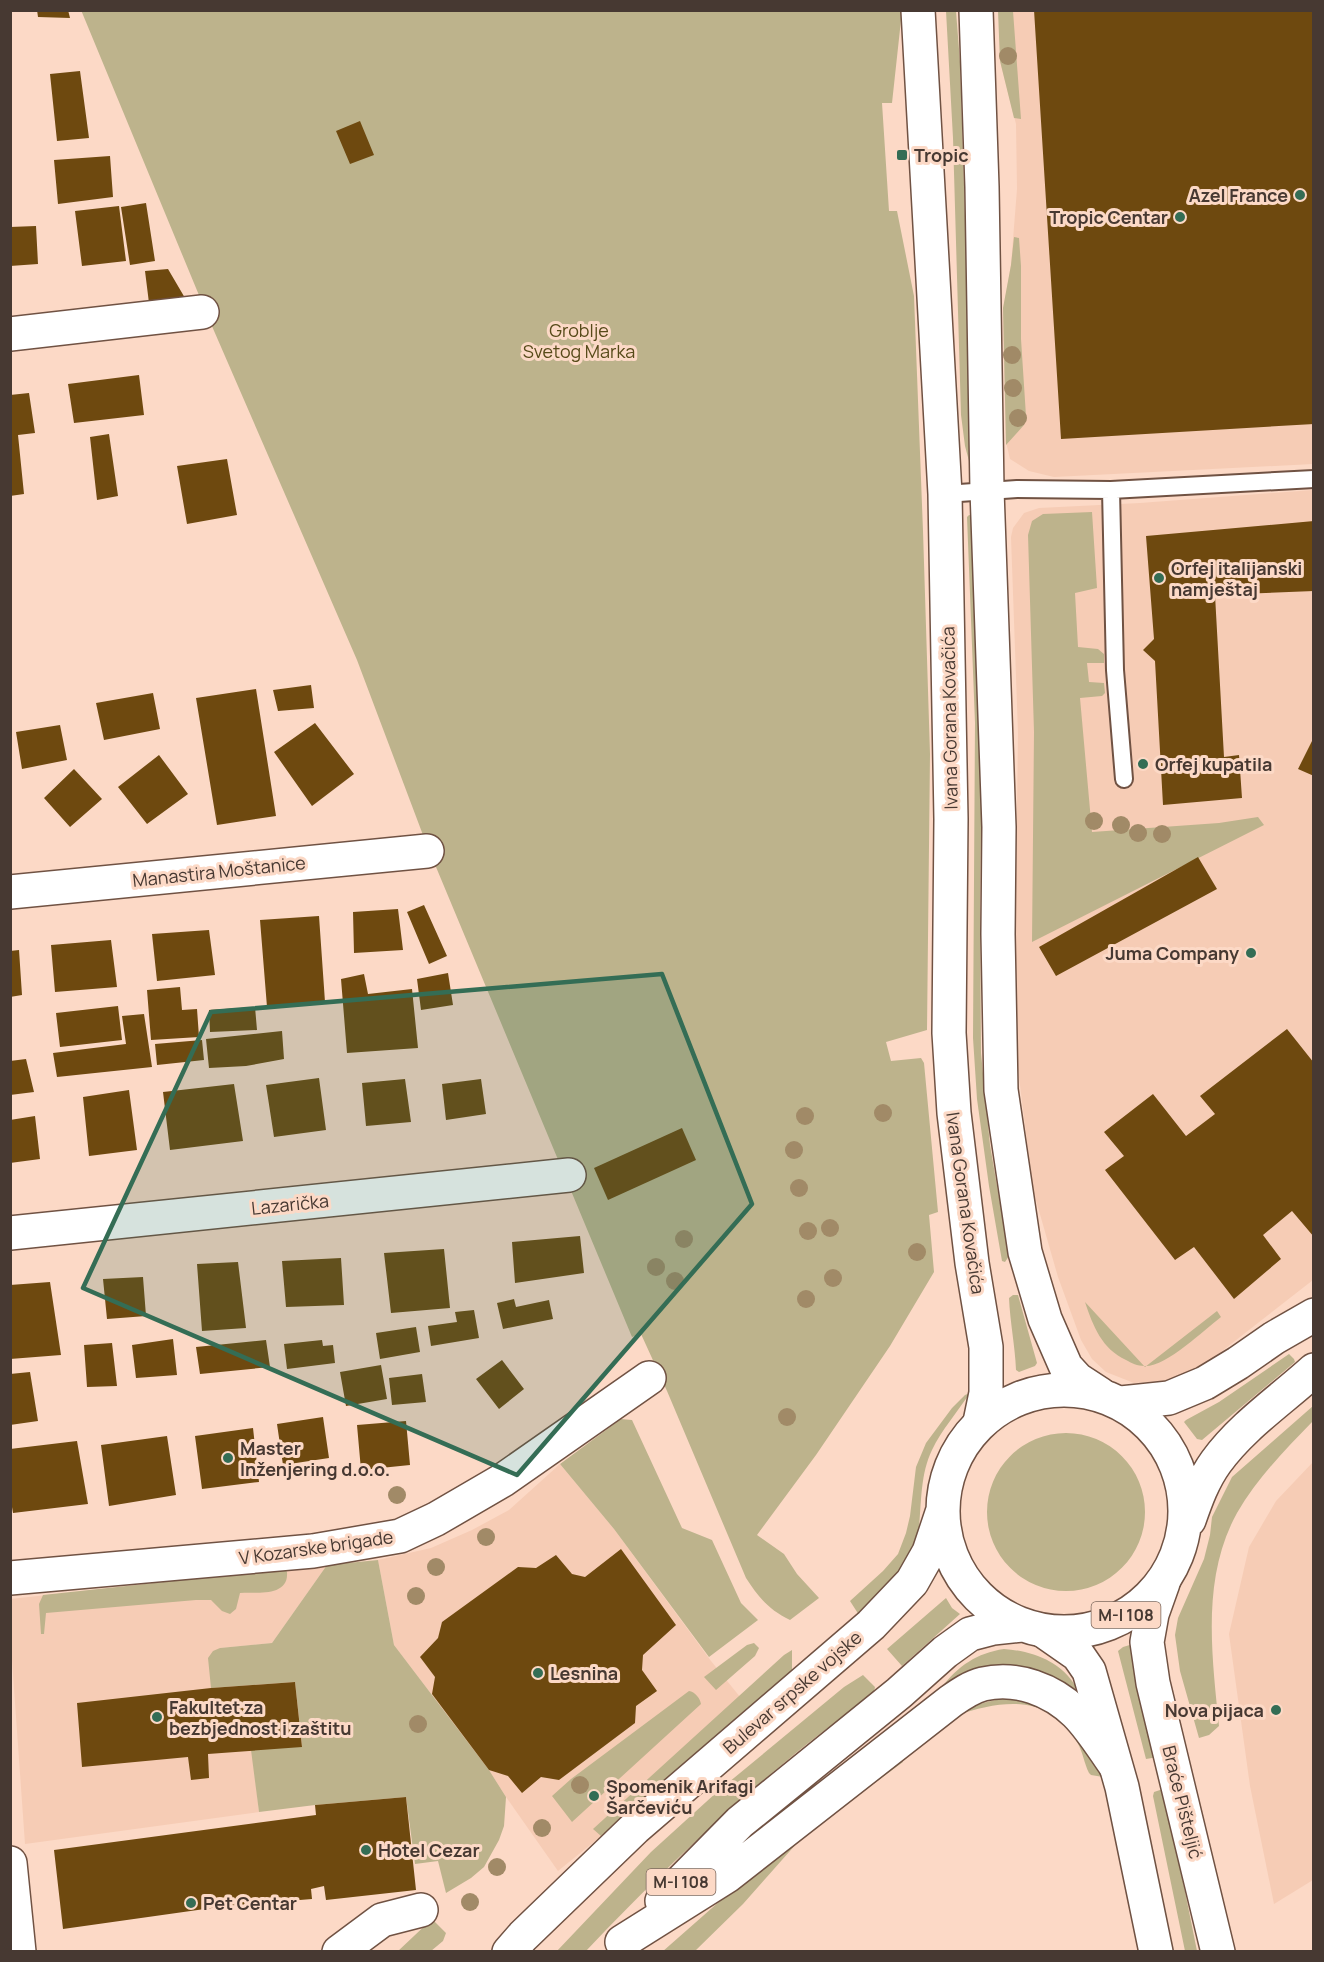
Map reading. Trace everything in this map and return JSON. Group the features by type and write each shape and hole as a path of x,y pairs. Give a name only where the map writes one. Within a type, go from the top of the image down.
{"main road":[{"name":"Ivana Gorana Kovačića","path":"918,10 945,494 951,819 949,1033 954,1113 972,1263 986,1347 986,1393 980,1422"},
{"path":"976,10 982,187 987,490 998,793 1001,1090 1025,1252 1045,1319 1066,1367 1077,1379 1110,1398"},
{"path":"10,334 202,312"},
{"name":"Manastira Moštanice","path":"10,892 428,851"},
{"name":"Lazarička","path":"10,1233 569,1175"},
{"name":"M-I 108","path":"1034,1628 990,1607 965,1581 948,1548 943,1512 946,1479 959,1448 980,1422 1002,1406 1028,1394 1056,1389 1110,1398 1169,1398 1205,1383 1314,1314"},
{"name":"M-I 108","path":"617,1947 740,1822 899,1693 945,1652 970,1634 993,1628 1034,1628 1078,1632 1111,1624 1140,1607 1163,1583 1173,1567 1200,1489 1216,1461 1248,1427 1314,1370"},
{"name":"V Kozarske brigade","path":"10,1578 313,1551 400,1536 436,1519 503,1480 649,1378"},
{"name":"M-I 108","path":"1110,1398 1151,1425 1173,1456 1185,1492 1185,1530"},
{"name":"Bulevar srpske vojske","path":"509,1952 635,1828 879,1616 912,1582 929,1552 943,1512"},
{"name":"Braće Pišteljić","path":"1163,1583 1152,1614 1147,1642 1153,1683 1218,1952"},
{"path":"1034,1628 1078,1655 1089,1671 1122,1787 1156,1952"},
{"path":"617,1947 727,1876 964,1691 981,1684 1000,1681 1023,1684 1049,1692 1076,1713 1115,1765"},
{"path":"10,1863 20,1952"},
{"path":"339,1952 382,1920 421,1910"}],"lane":[{"path":"945,494 987,490 1112,490 1314,479"},
{"path":"1112,490 1115,670 1124,779"}],"highlighted area":[{"path":"662,974 752,1204 517,1475 83,1288 211,1012"}],"shaded area":[{"name":"Tropic Centar","path":"999,11 1313,11 1313,464 1054,477 1029,471 1010,459 1006,442 1003,310 1011,265 1017,189 1016,124 1000,61"},
{"path":"1313,490 1313,1280 1208,1362 1174,1380 1134,1383 1106,1372 1092,1359 1081,1340 1058,1277 1033,1190 1017,1061 1015,952 1018,733 1011,537 1013,528 1024,513 1039,508"},
{"name":"Nova pijaca","path":"1313,1462 1313,1880 1274,1904 1250,1786 1229,1634 1249,1547 1276,1501"},
{"path":"560,1464 614,1529 711,1661 753,1713 558,1871 489,1770 394,1645 378,1560 431,1548 472,1530 509,1510"},
{"name":"Fakultet za bezbjednost i zaštitu","path":"327,1565 272,1643 220,1648 212,1688 295,1682 302,1747 252,1751 259,1812 25,1844 11,1646 10,1599"}],"green space":[{"name":"Groblje Svetog Marka","path":"81,10 902,11 892,103 882,103 889,211 897,211 914,296 930,754 927,1030 886,1042 891,1061 921,1058 924,1063 938,1212 929,1215 934,1272 890,1346 816,1455 757,1535 784,1554 797,1574 819,1598 790,1620 765,1603 746,1578 641,1334 632,1337 426,843 357,660 208,317"},
{"path":"946,11 956,11 960,62 973,462 969,461 965,446 961,415 953,138"},
{"path":"998,11 1013,11 1021,119 1014,118 1000,61"},
{"path":"1014,237 1019,238 1021,266 1021,339 1026,416 1024,425 1006,445 1003,308"},
{"path":"1092,512 1097,588 1075,593 1078,647 1098,649 1104,654 1104,663 1087,663 1089,682 1104,683 1105,693 1102,696 1080,698 1092,832 1219,823 1258,817 1264,825 1032,942 1034,732 1028,535 1032,521 1043,514"},
{"path":"973,516 982,749 981,1053 990,1145 1009,1256 1005,1262 1002,1261 989,1186 977,1099 973,1038 975,723 967,517"},
{"path":"1018,1295 1037,1363 1019,1372 1016,1370 1009,1298"},
{"path":"1085,1302 1144,1366 1130,1362 1111,1350 1099,1336"},
{"path":"1217,1311 1221,1317 1184,1347 1162,1361 1147,1366"},
{"path":"1289,1354 1295,1362 1202,1440 1197,1439 1184,1422 1186,1420 1219,1402"},
{"path":"970,1393 940,1436 928,1460 915,1548 894,1580 859,1615 850,1601 898,1554 910,1516 916,1467 926,1443 952,1408"},
{"path":"1313,1406 1313,1421 1272,1464 1254,1488 1237,1513 1226,1538 1218,1564 1212,1618 1219,1726 1209,1735 1199,1738 1180,1671 1175,1635 1178,1618 1204,1559 1212,1517 1232,1477"},
{"path":"621,1419 632,1420 682,1528 712,1540 741,1603 758,1620 709,1657 614,1529 560,1464"},
{"path":"1066,1433 1081,1434 1096,1439 1110,1446 1122,1456 1132,1468 1139,1482 1144,1497 1144,1527 1139,1542 1132,1556 1122,1568 1110,1578 1096,1585 1081,1590 1066,1591 1051,1590 1036,1585 1022,1578 1010,1568 1000,1556 993,1542 988,1527 987,1512 988,1497 993,1482 1000,1468 1010,1456 1022,1446 1036,1439 1051,1434"},
{"path":"378,1560 394,1645 489,1770 506,1797 504,1826 484,1867 446,1893 438,1861 415,1864 406,1797 259,1812 251,1750 302,1746 295,1682 211,1688 208,1658 213,1651 220,1648 272,1643 327,1565"},
{"path":"285,1569 287,1572 283,1586 271,1592 240,1593 236,1609 230,1614 222,1611 211,1600 46,1613 44,1634 41,1634 39,1604 43,1595"},
{"path":"946,1598 952,1608 960,1614 902,1666 887,1649"},
{"path":"754,1643 759,1648 755,1656 716,1690 704,1677 747,1645"},
{"path":"1133,1644 1158,1757 1146,1759 1118,1651"},
{"path":"1004,1649 1035,1655 1054,1664 1070,1678 1075,1689 1042,1674 942,1687 955,1673 977,1657"},
{"path":"792,1650 792,1670 789,1678 694,1761 601,1836 593,1829 784,1655"},
{"path":"863,1675 875,1687 874,1692 795,1754 732,1808 586,1951 556,1952 651,1852 717,1792 844,1687"},
{"path":"689,1691 697,1696 701,1704 572,1822 552,1796 571,1779"},
{"path":"1017,1697 1068,1717 1103,1777 1089,1773 1079,1746 1066,1726 1053,1715 1039,1708 1024,1704 1008,1704 957,1715 986,1702"},
{"path":"898,1756 903,1762 797,1843 743,1904 695,1951 662,1952 795,1835"},
{"path":"1166,1788 1197,1951 1185,1951 1153,1796 1154,1792"},
{"path":"432,1919 446,1933 443,1941 431,1951 397,1952"}],"building":[{"path":"37,10 68,10 70,18 38,17"},
{"name":"Tropic Centar","path":"1034,10 1314,10 1314,424 1061,439"},
{"path":"80,71 89,138 57,141 50,74"},
{"path":"360,121 374,155 350,164 336,131"},
{"path":"110,156 113,197 58,204 54,160"},
{"path":"146,203 155,261 130,265 121,207"},
{"path":"119,206 126,261 82,266 75,211"},
{"path":"36,226 38,264 10,266 10,227"},
{"path":"168,269 185,298 149,303 145,271"},
{"path":"139,375 144,415 74,423 68,384"},
{"path":"29,393 35,433 18,435 24,494 10,496 10,395"},
{"path":"109,434 118,496 97,500 90,437"},
{"path":"227,459 237,515 187,524 177,466"},
{"path":"1314,521 1314,591 1215,595 1224,757 1239,755 1242,798 1163,805 1155,661 1143,650 1154,639 1146,536"},
{"path":"311,685 314,708 278,711 273,690"},
{"path":"256,689 276,816 217,825 196,698"},
{"path":"153,693 160,729 104,740 96,703"},
{"path":"315,723 354,774 312,806 274,752"},
{"path":"60,725 67,760 22,769 16,732"},
{"path":"1314,737 1314,776 1298,769"},
{"path":"159,755 188,794 147,824 118,787"},
{"path":"74,769 102,799 70,827 44,798"},
{"path":"1198,857 1217,889 1056,976 1039,947"},
{"path":"424,905 447,956 429,964 407,912"},
{"path":"398,909 403,950 354,953 353,912"},
{"path":"319,916 325,1002 267,1007 260,920"},
{"path":"209,930 215,975 157,981 152,934"},
{"path":"111,940 117,987 55,992 51,945"},
{"path":"19,950 22,995 10,997 10,951"},
{"path":"448,973 453,1005 421,1010 417,979"},
{"path":"364,974 368,994 412,989 418,1048 347,1053 341,979"},
{"path":"180,987 182,1010 197,1009 199,1037 151,1040 147,990"},
{"path":"118,1006 122,1040 60,1047 56,1013"},
{"path":"255,1007 257,1030 210,1032 209,1010"},
{"path":"144,1014 152,1067 57,1077 53,1053 126,1044 122,1016"},
{"path":"1287,1029 1314,1063 1314,1237 1292,1211 1263,1235 1281,1259 1234,1299 1194,1247 1175,1260 1105,1170 1124,1156 1104,1132 1153,1094 1186,1136 1215,1114 1200,1096"},
{"path":"282,1031 284,1059 246,1066 209,1068 206,1039"},
{"path":"202,1040 204,1060 157,1065 155,1044"},
{"path":"26,1059 34,1092 10,1095 10,1061"},
{"path":"319,1078 326,1130 274,1137 266,1085"},
{"path":"405,1079 411,1122 366,1126 362,1083"},
{"path":"481,1079 486,1114 446,1120 442,1084"},
{"path":"234,1084 243,1141 170,1150 163,1092"},
{"path":"129,1090 137,1150 89,1156 83,1097"},
{"path":"35,1116 40,1159 10,1163 10,1120"},
{"path":"682,1128 696,1160 608,1200 594,1168"},
{"path":"580,1236 584,1273 515,1283 512,1242"},
{"path":"444,1249 450,1308 391,1313 384,1253"},
{"path":"341,1258 344,1305 286,1307 282,1261"},
{"path":"238,1262 246,1328 202,1331 197,1264"},
{"path":"143,1277 146,1316 107,1319 103,1279"},
{"path":"50,1282 61,1355 10,1359 10,1285"},
{"path":"514,1299 516,1307 549,1300 553,1319 503,1329 497,1303"},
{"path":"474,1310 479,1338 431,1346 428,1326 457,1322 455,1312"},
{"path":"416,1327 420,1352 380,1359 376,1333"},
{"path":"173,1339 177,1375 136,1378 132,1345"},
{"path":"266,1340 270,1367 200,1374 196,1347"},
{"path":"322,1340 323,1346 333,1345 335,1363 287,1369 284,1344"},
{"path":"112,1343 117,1386 87,1387 84,1345"},
{"path":"502,1360 524,1389 499,1409 476,1379"},
{"path":"381,1365 387,1399 346,1406 340,1372"},
{"path":"30,1372 38,1421 10,1425 10,1374"},
{"path":"422,1374 426,1402 392,1405 389,1378"},
{"path":"323,1417 329,1458 283,1465 277,1424"},
{"path":"406,1421 410,1465 361,1470 357,1425"},
{"path":"253,1428 259,1482 202,1489 195,1436"},
{"path":"167,1436 176,1495 109,1506 101,1445"},
{"path":"77,1441 88,1504 13,1513 10,1495 10,1449"},
{"name":"Lesnina","path":"621,1549 676,1625 643,1655 642,1670 657,1691 636,1706 635,1723 559,1780 541,1777 522,1793 508,1776 489,1770 432,1694 435,1677 420,1657 438,1638 442,1622 518,1567 536,1568 556,1555 572,1574 585,1577"},
{"path":"295,1682 302,1747 208,1754 209,1778 191,1780 188,1757 82,1767 77,1703 211,1688"},
{"path":"406,1797 416,1890 326,1900 324,1886 311,1889 312,1899 226,1906 63,1929 54,1850 316,1815 315,1805"}],"place":[{"name":"Tropic","path":"902,155"},
{"name":"Azel France","path":"1300,195"},
{"name":"Tropic Centar","path":"1180,217"},
{"name":"Orfej italijanski namještaj","path":"1159,578"},
{"name":"Orfej kupatila","path":"1143,764"},
{"name":"Juma Company","path":"1251,953"},
{"name":"Master Inženjering d.o.o.","path":"228,1458"},
{"name":"Lesnina","path":"538,1673"},
{"name":"Nova pijaca","path":"1276,1710"},
{"name":"Fakultet za bezbjednost i zaštitu","path":"157,1717"},
{"name":"Spomenik Arifagi Šarčeviću","path":"594,1796"},
{"name":"Hotel Cezar","path":"366,1850"},
{"name":"Pet Centar","path":"191,1903"}]}
